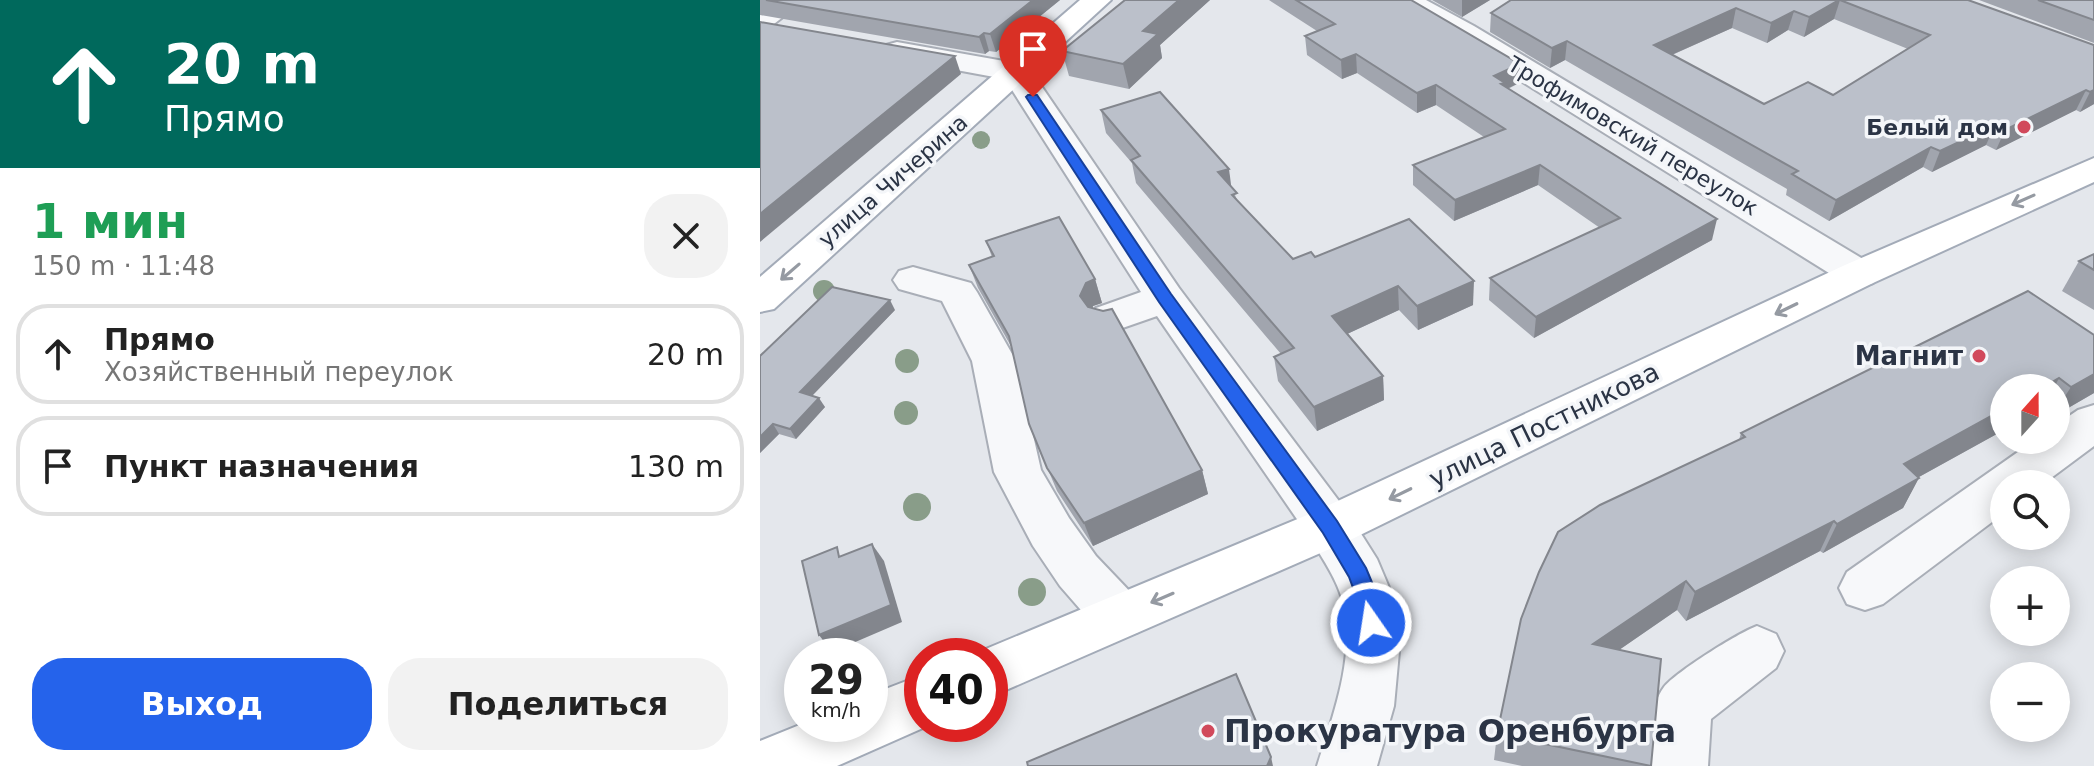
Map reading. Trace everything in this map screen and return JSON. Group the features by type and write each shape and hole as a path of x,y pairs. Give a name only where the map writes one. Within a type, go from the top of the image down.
{"main road":[{"name":"улица Чичерина","path":"760,299 1097,0"},
{"name":"улица Постникова","path":"1008,664 1330,527 1859,274 2094,169"},
{"path":"770,766 827,742"}],"street":[{"path":"760,23 791,0"},
{"name":"Трофимовский переулок","path":"1405,0 1476,24 1859,274"},
{"path":"760,23 790,32"},
{"path":"865,45 1016,72 1165,298 1330,527 1359,574 1370,604 1373,641 1365,706 1347,766"},
{"path":"913,280 957,292 998,359 1018,472 1069,558 1119,616"},
{"path":"1111,318 1165,298"},
{"path":"2028,470 2094,422"},
{"path":"1865,588 1990,498"},
{"path":"1678,766 1684,706 1757,651"}],"building":[{"path":"766,0 1033,0 990,34 984,33 979,37"},
{"path":"1125,0 1179,0 1143,31 1158,34 1123,64 1062,51"},
{"path":"1296,0 1411,0 1520,64 1494,76 1505,83 1501,84 1717,219 1536,317 1490,278 1620,218 1540,165 1455,200 1413,165 1505,129 1436,85 1417,93 1356,54 1341,60 1305,36 1335,24"},
{"path":"1511,0 1839,0 1809,17 1794,11 1771,23 1736,8 1654,45 1764,104 1808,82 1833,95 1930,35 1840,0 1968,0 2094,45 2094,90 2086,90 2005,130 1995,125 1940,151 1931,147 1836,200 1792,174 1798,171 1567,41 1552,48 1491,13"},
{"path":"2038,0 2094,0 2094,20"},
{"path":"760,22 955,56 760,214"},
{"path":"1160,92 1229,169 1218,172 1237,193 1232,195 1293,259 1311,252 1315,257 1409,219 1474,281 1417,306 1398,286 1332,316 1383,376 1314,407 1274,357 1294,348 1131,160 1140,156 1101,110"},
{"path":"1059,217 1095,279 1086,283 1080,296 1088,307 1103,311 1112,309 1202,470 1084,523 1047,468 1029,424 1009,336 969,265 994,256 986,241"},
{"path":"2094,254 2094,270 2079,261"},
{"path":"832,287 890,300 800,392 819,398 790,429 773,424 760,437 760,356"},
{"path":"2028,291 2094,335 2094,374 2071,387 2070,374 1990,374 1990,417 1904,464 1919,478 1837,524 1834,521 1695,592 1686,581 1593,644 1661,659 1651,766 1497,734 1521,619 1558,532 1600,505 1745,437 1741,433"},
{"path":"872,544 891,605 819,635 802,561 837,547 839,557"},
{"path":"1236,674 1271,757 1267,766 1028,766 1027,762"}],"place":[{"name":"Белый дом","path":"2024,127"},
{"name":"Магнит","path":"1979,356"},
{"name":"Прокуратура Оренбурга","path":"1208,731"}],"route":[{"path":"1033,97 1165,298 1330,527 1359,574 1370,604 1371,623"}]}
